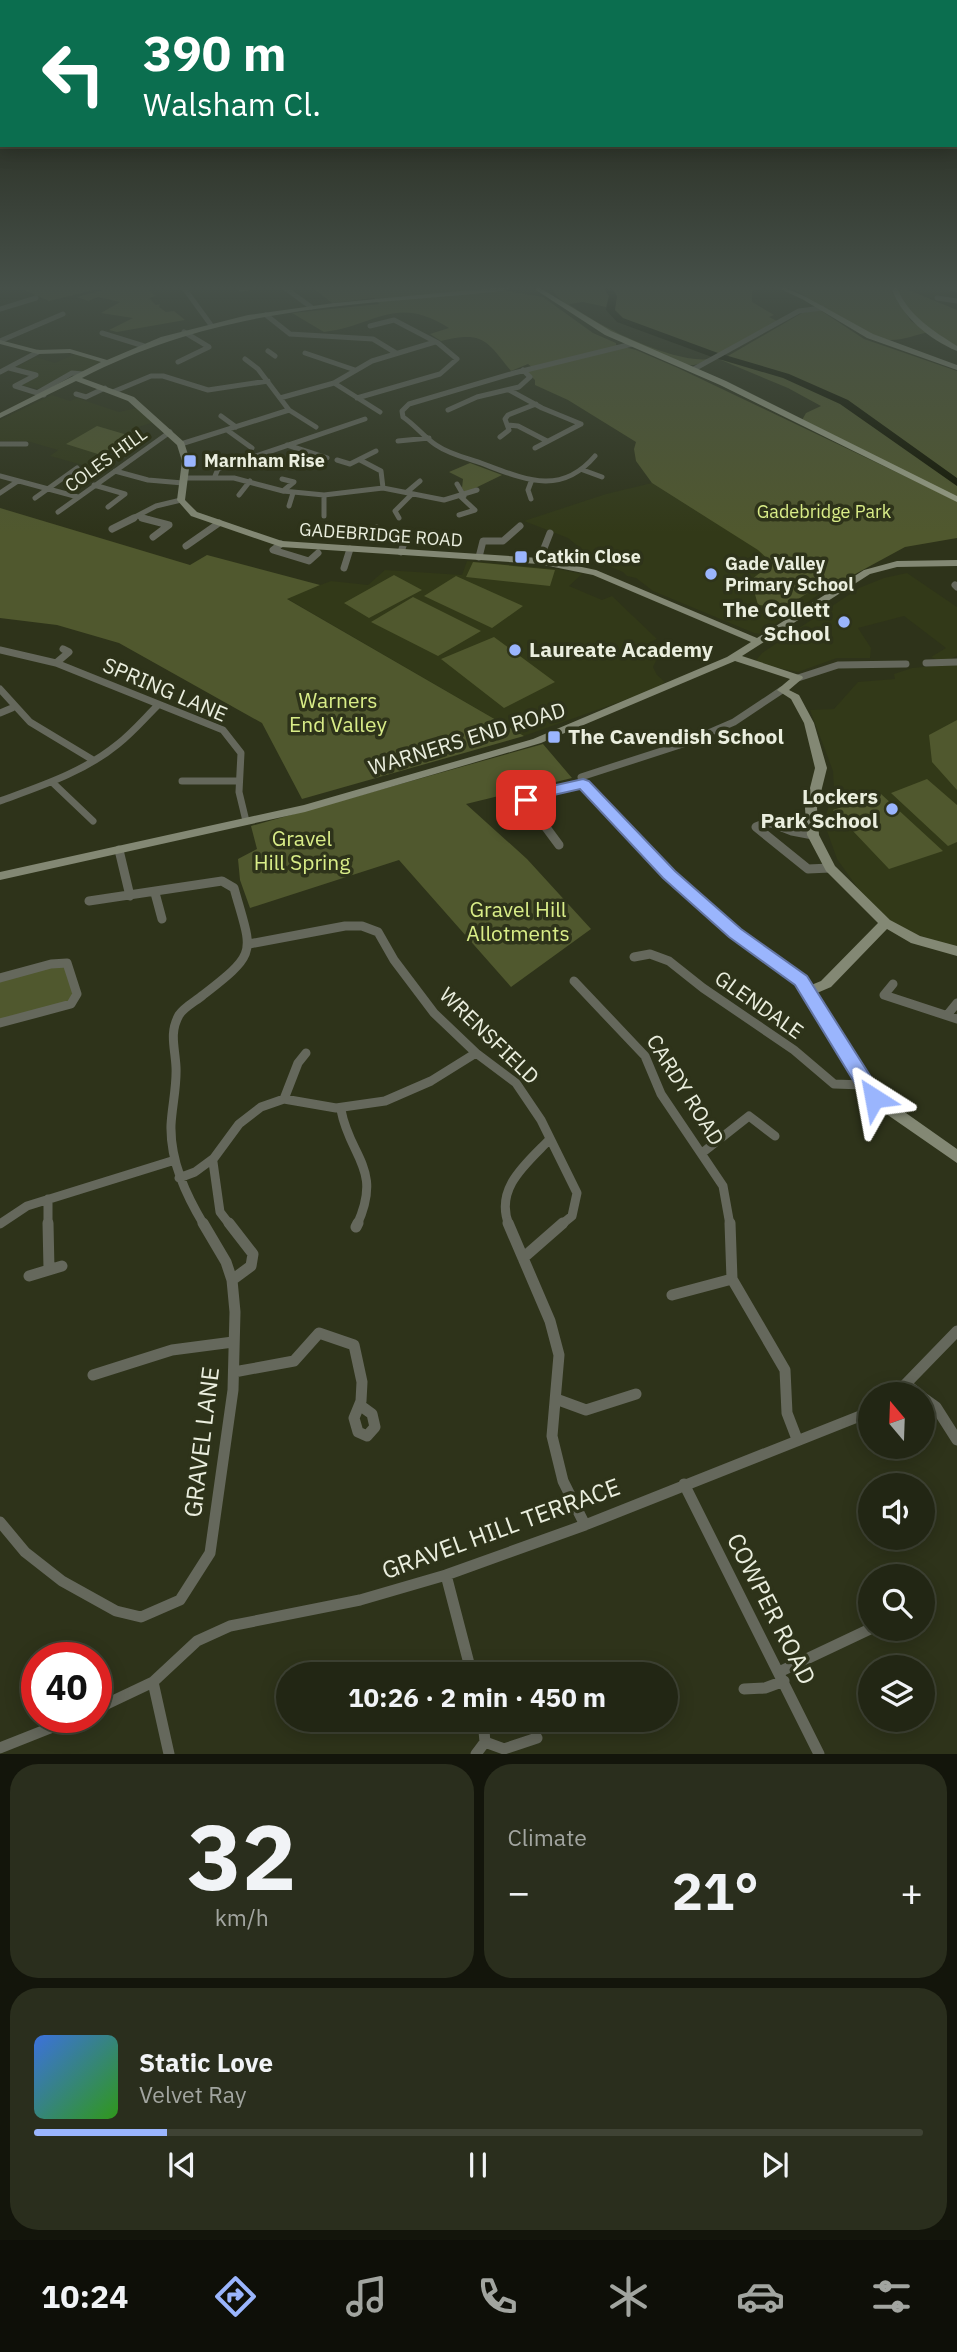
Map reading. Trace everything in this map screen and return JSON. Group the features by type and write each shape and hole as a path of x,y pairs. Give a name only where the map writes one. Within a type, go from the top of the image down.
{"main road":[{"path":"696,370 957,499"}],"street":[{"path":"16,370 36,375 15,386 40,394"},
{"path":"1,415 92,370"},
{"path":"259,370 289,410 316,427"},
{"path":"279,398 334,383 355,370"},
{"path":"357,398 440,374 446,370"},
{"path":"440,407 449,410 477,397 524,384 529,375 523,370 409,404 402,411 403,417 434,444 473,463 531,482 562,479 583,470 595,456"},
{"path":"80,376 131,398 181,444 186,461 181,500 156,506 112,529"},
{"path":"115,391 151,376 163,376 208,390 268,381"},
{"path":"334,383 380,411"},
{"path":"76,394 86,397 105,387"},
{"path":"509,390 581,424 535,448"},
{"path":"500,437 508,432 505,419 510,413 536,404"},
{"path":"181,444 289,410"},
{"path":"221,416 236,427"},
{"path":"215,476 218,469 365,419"},
{"path":"508,425 518,426 547,441"},
{"path":"227,430 252,448"},
{"name":"COLES HILL","path":"58,512 170,432"},
{"path":"398,441 410,442 429,438"},
{"path":"0,444 26,444"},
{"path":"286,444 327,458"},
{"path":"337,460 346,465 376,451"},
{"path":"359,460 381,471 383,488"},
{"path":"36,498 76,468"},
{"path":"583,470 603,478"},
{"path":"115,471 148,480 215,476 250,481 293,493 324,495 383,488 444,500 477,491"},
{"path":"0,476 78,497"},
{"path":"282,479 294,482 283,491"},
{"path":"0,494 18,481"},
{"path":"239,495 250,481"},
{"path":"398,518 395,511 420,481"},
{"path":"531,482 528,490 531,499"},
{"path":"457,484 462,496 478,511 458,515"},
{"path":"94,485 125,494 108,507"},
{"path":"289,506 293,493"},
{"path":"324,495 324,516"},
{"name":"GADEBRIDGE ROAD","path":"181,500 194,514 281,544 540,561 596,573 759,642"},
{"path":"137,516 169,525 153,537"},
{"path":"186,546 219,523"},
{"path":"479,557 482,541 503,541 520,526"},
{"path":"377,528 376,534 406,537 401,552"},
{"path":"540,561 550,533"},
{"path":"281,544 273,550 309,561 318,553"},
{"path":"344,568 350,549"},
{"name":"WARNERS END ROAD","path":"0,876 305,807 537,741 674,685 734,657 867,572 897,564 957,563"},
{"path":"56,663 69,653 63,649"},
{"name":"SPRING LANE","path":"0,650 56,663 223,730 239,745 244,760 239,781 239,803 246,821"},
{"path":"734,657 798,678"},
{"path":"926,663 957,662"},
{"path":"559,845 528,803 527,797 684,744 734,722 798,678 836,664 906,664"},
{"path":"0,689 12,708 39,732 93,760"},
{"path":"782,690 795,697 809,723 821,768 811,808 813,835 830,868 886,923 916,940 957,951"},
{"path":"0,801 52,782 93,760 117,744 158,706"},
{"path":"0,713 12,708"},
{"path":"582,780 669,875 735,933 801,980 874,1098 957,1157"},
{"path":"182,781 239,781"},
{"path":"52,782 93,821"},
{"path":"813,835 792,831 769,822 756,827 808,869 830,868"},
{"path":"119,850 130,896"},
{"path":"89,901 216,881 229,883 234,888 249,944"},
{"path":"155,892 162,919"},
{"path":"809,991 826,984 886,923"},
{"name":"WRENSFIELD","path":"249,944 345,926 362,926 378,932 394,960 434,1013 476,1052 516,1083 551,1139 577,1193 572,1216 523,1258"},
{"name":"GRAVEL LANE","path":"0,1522 25,1552 62,1581 116,1611 141,1617 180,1600 210,1553 234,1372 236,1312 232,1280 219,1250 179,1178 171,1128 176,1068 172,1031 181,1012 235,970 246,955 249,944"},
{"name":"GLENDALE","path":"634,957 650,954 669,961 703,988 794,1050 834,1084 864,1085"},
{"path":"0,978 51,964 67,963 77,995 71,1004 0,1024"},
{"name":"CARDY ROAD","path":"574,981 645,1056 662,1094 723,1186 730,1225 732,1279 785,1370 788,1413 797,1439"},
{"path":"893,984 884,995 957,1019"},
{"path":"948,1014 957,1003"},
{"path":"179,1178 202,1171 213,1162 251,1112 284,1098 311,1108 341,1110 386,1101 441,1077 476,1052"},
{"path":"284,1098 298,1063 306,1053"},
{"path":"341,1110 343,1128 364,1165 365,1209 356,1227"},
{"path":"702,1153 749,1116 775,1136"},
{"path":"551,1139 509,1183 504,1213 550,1321 559,1355 552,1436 563,1481 584,1525"},
{"path":"0,1224 27,1206 175,1160"},
{"path":"213,1162 220,1212 253,1254 251,1266 232,1280"},
{"path":"48,1199 49,1269"},
{"path":"29,1276 62,1266"},
{"path":"672,1295 732,1279"},
{"path":"908,1382 957,1331"},
{"path":"234,1372 294,1361 319,1333 354,1345 360,1370 362,1406"},
{"path":"93,1375 172,1350 233,1342"},
{"path":"556,1399 586,1410 636,1394"},
{"path":"935,1406 957,1440"},
{"name":"GRAVEL HILL TERRACE","path":"112,1701 153,1682 197,1641 230,1626 360,1600 446,1575 584,1525 858,1416"},
{"name":"COWPER ROAD","path":"684,1484 819,1754"},
{"path":"446,1575 469,1662"},
{"path":"744,1689 765,1689 781,1676 858,1635"},
{"path":"153,1682 169,1754"},
{"path":"0,1748 38,1733"},
{"path":"480,1748 504,1749 537,1738"}],"shaded area":[{"path":"25,370 85,370 75,375 69,373 39,389 21,385 38,374"},
{"path":"52,395 70,401 77,398 119,412 137,408 154,422 135,428 139,433 90,467 50,456 58,450 27,441 0,441 0,420"},
{"name":"Gade Valley Primary School","path":"652,483 824,591 761,634 754,633 653,591 636,578 596,561 568,538 524,521 606,494"},
{"name":"Laureate Academy","path":"467,561 558,569 582,574 569,586 602,600 612,596 657,639 650,642 657,659 653,667 665,682 662,684 664,686 524,736 286,598 331,581 368,585 385,570 462,575"},
{"name":"The Collett School","path":"907,573 957,607 957,656 942,662 931,657 946,648 904,616 858,628 871,648 870,658 837,658 798,672 754,663 762,653 859,588"},
{"name":"Lockers Park School","path":"957,664 957,948 906,931 872,908 837,859 826,828 826,815 834,791 833,771 810,710 834,709 858,682 895,679 894,674 912,668"}],"green space":[{"name":"Gadebridge Park","path":"682,370 957,501 957,538 905,547 824,591 817,587 778,612 773,606 758,605 751,580 772,563 758,550 652,483 636,461 636,442 568,400 535,385 535,380 526,371"},
{"name":"Gadebridge Park","path":"745,370 957,371 957,499 801,422 806,413 821,406 788,388"},
{"path":"97,426 131,436 101,455 66,444"},
{"path":"470,463 502,475 465,493 462,488 463,479 449,472"},
{"name":"Warners End Valley","path":"0,508 190,565 207,555 320,585 287,599 524,736 302,799 262,723 119,643 57,625 0,618"},
{"path":"473,562 555,570 550,586 466,577"},
{"path":"394,575 422,590 369,618 344,603"},
{"path":"456,576 523,606 492,628 424,596"},
{"path":"413,597 481,631 438,656 371,622"},
{"path":"494,637 555,682 504,708 441,659"},
{"path":"957,720 957,790 932,762 929,735"},
{"path":"543,744 572,778 466,804 527,859 591,929 511,987 399,860 250,908 240,880 238,859 257,849 251,826"},
{"path":"927,779 957,805 957,842 948,846 891,793"},
{"path":"881,794 943,851 889,869 833,810"},
{"path":"67,963 77,994 71,1004 0,1023 0,978"}],"waterway":[{"path":"765,370 786,376 844,402 957,483"}],"place":[{"name":"Marnham Rise","path":"190,461"},
{"name":"Catkin Close","path":"521,557"},
{"name":"Gade Valley Primary School","path":"711,574"},
{"name":"The Collett School","path":"844,622"},
{"name":"Laureate Academy","path":"515,650"},
{"name":"The Cavendish School","path":"554,737"},
{"name":"Lockers Park School","path":"892,809"}],"route":[{"path":"526,800 531,795 583,784 669,875 735,933 801,980 874,1098"}],"park label":[{"name":"Gravel Hill Spring","path":"302,851"},
{"name":"Gravel Hill Allotments","path":"518,922"}]}
